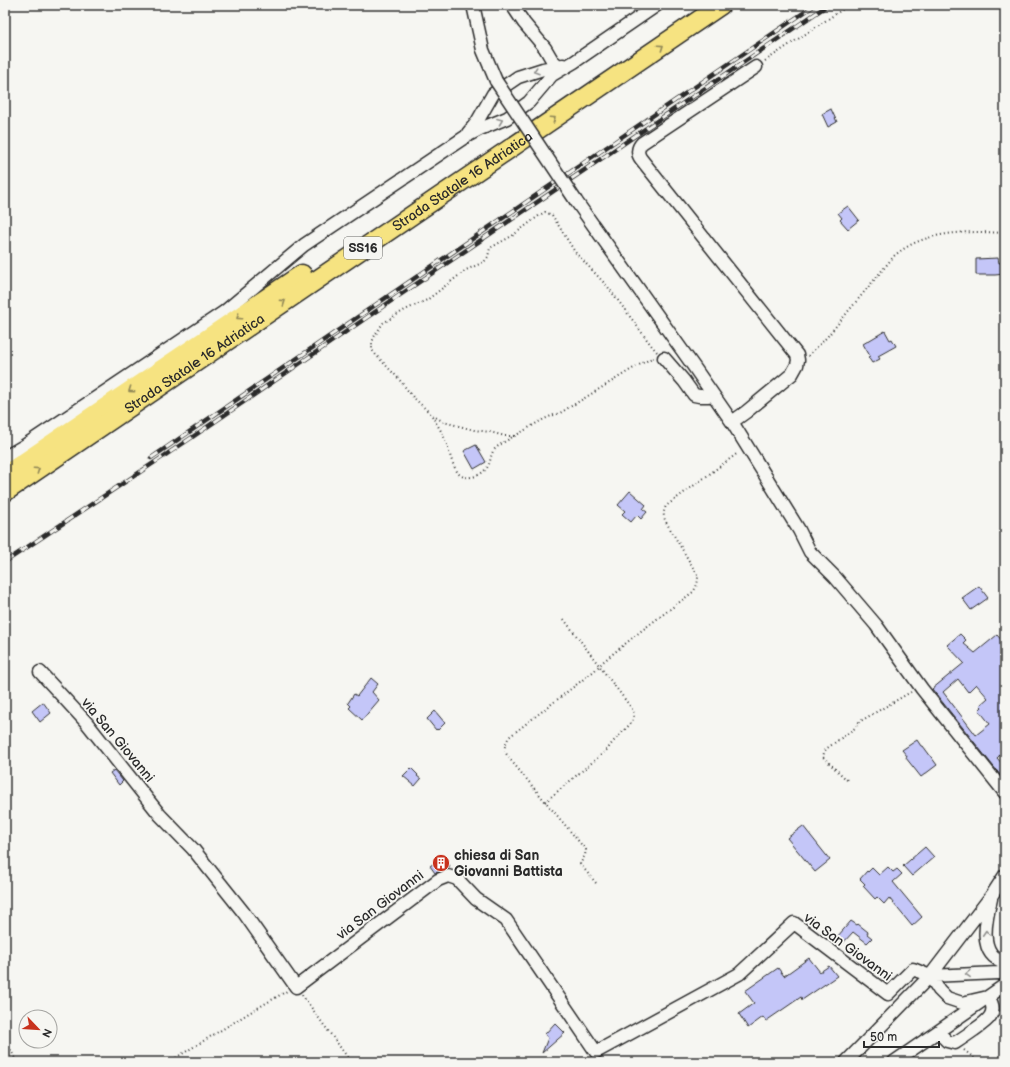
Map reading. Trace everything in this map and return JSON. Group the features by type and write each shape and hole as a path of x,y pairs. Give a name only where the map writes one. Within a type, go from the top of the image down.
{"highway":[{"name":"Strada Statale 16 Adriatica","path":"5,476 700,5"},
{"name":"Strada Statale 16 Adriatica","path":"5,492 721,5"}],"street":[{"path":"473,5 483,50 496,80 576,201 732,422 810,552 835,577 876,625 920,687 1005,793"},
{"path":"512,5 524,23 545,48 552,60 560,68"},
{"path":"5,457 24,446 224,312 304,245 465,137 507,118 529,102 560,68 574,62 657,5"},
{"path":"732,422 792,374 797,364 797,355 641,160 638,155 638,151 639,146 642,143 756,67"},
{"path":"465,137 477,122 493,94 518,77 543,69 560,68"},
{"path":"664,358 694,395 708,396 712,393"},
{"name":"via San Giovanni","path":"40,672 86,722 160,814 193,849 244,913 296,987 438,880 448,876 457,879 476,899 506,920 596,1052 739,974 794,923 888,994 913,969 930,976"},
{"path":"846,1062 930,976 992,895 1005,875"},
{"path":"992,895 985,924 986,944 992,956 1005,962"},
{"path":"930,976 999,973 1005,971"},
{"path":"930,976 939,990 947,998 962,1003 988,997"},
{"path":"894,1062 1005,985"},
{"path":"938,1032 947,1041 955,1043 986,1022 992,1014 993,1006 988,997"}],"path":[{"path":"756,67 849,5"},
{"path":"514,436 505,436 444,422 430,413 413,397 398,378 376,355 372,350 372,343 383,323 405,310 427,300 466,270 484,262 488,257 490,248 512,236 545,212 552,215 575,252 608,287 651,346 664,358"},
{"path":"808,356 827,337 894,256 902,250 912,244 928,238 957,232 1005,233"},
{"path":"430,413 444,437 456,470 465,478 483,472 490,464 494,450 514,436 549,416 560,413 652,358 664,358"},
{"path":"596,883 580,864 586,850 513,763 505,752 504,747 509,737 589,676 604,661 693,592 698,581 698,576 666,522 663,516 663,511 666,506 747,446"},
{"path":"545,802 608,749 610,744 633,720 634,716 633,710 563,618"},
{"path":"847,780 823,757 826,749 855,728 859,722 920,687"},
{"path":"169,1062 276,996 296,987 351,1062"},
{"path":"5,1039 17,1062"},
{"path":"955,1043 979,1062"}],"building":[{"path":"831,109 837,122 828,127 822,114"},
{"path":"848,206 859,220 848,229 840,220 842,218 838,213"},
{"path":"998,258 999,263 1005,262 1005,274 976,275 976,259"},
{"path":"885,331 890,340 892,339 896,346 878,356 880,359 872,363 863,344"},
{"path":"476,445 486,462 474,469 464,451"},
{"path":"630,491 646,505 643,509 647,512 641,519 637,515 631,522 622,514 625,511 618,505"},
{"path":"979,586 988,598 971,610 962,598"},
{"path":"960,634 966,640 963,643 975,653 997,635 1005,644 1005,750 997,758 1005,767 1005,781 932,689 964,663 947,645","holes":["958,679 968,692 976,684 988,698 980,705 982,707 979,710 990,724 976,735 943,692"]},
{"path":"371,678 378,684 372,692 379,700 362,720 349,708 351,706 348,703 354,694 357,696"},
{"path":"43,702 51,713 40,722 32,711"},
{"path":"435,711 445,723 438,730 436,730 427,719"},
{"path":"917,740 937,765 921,777 906,758 907,756 902,750"},
{"path":"411,768 421,779 415,786 403,776"},
{"path":"114,770 123,781 119,785 110,773"},
{"path":"803,826 830,860 815,872 787,838"},
{"path":"925,847 934,857 912,876 903,866"},
{"name":"chiesa di San Giovanni Battista","path":"443,857 450,866 435,873 430,866"},
{"path":"888,867 893,872 897,869 902,874 893,882 922,917 912,926 889,898 884,904 877,897 875,899 863,886 865,884 860,879 872,868 879,875"},
{"path":"851,921 857,925 858,924 868,932 867,934 872,938 867,943 853,932 843,943 837,937"},
{"path":"809,958 820,972 829,966 837,976 802,1000 801,997 766,1021 763,1017 748,1028 739,1014 754,1003 745,991 778,968 784,976"},
{"path":"555,1023 565,1033 542,1053 548,1038 545,1034"}],"railway":[{"path":"151,458 815,5"},
{"path":"5,562 191,438 828,5"}],"place":[{"name":"chiesa di San Giovanni Battista","path":"441,863"}]}
